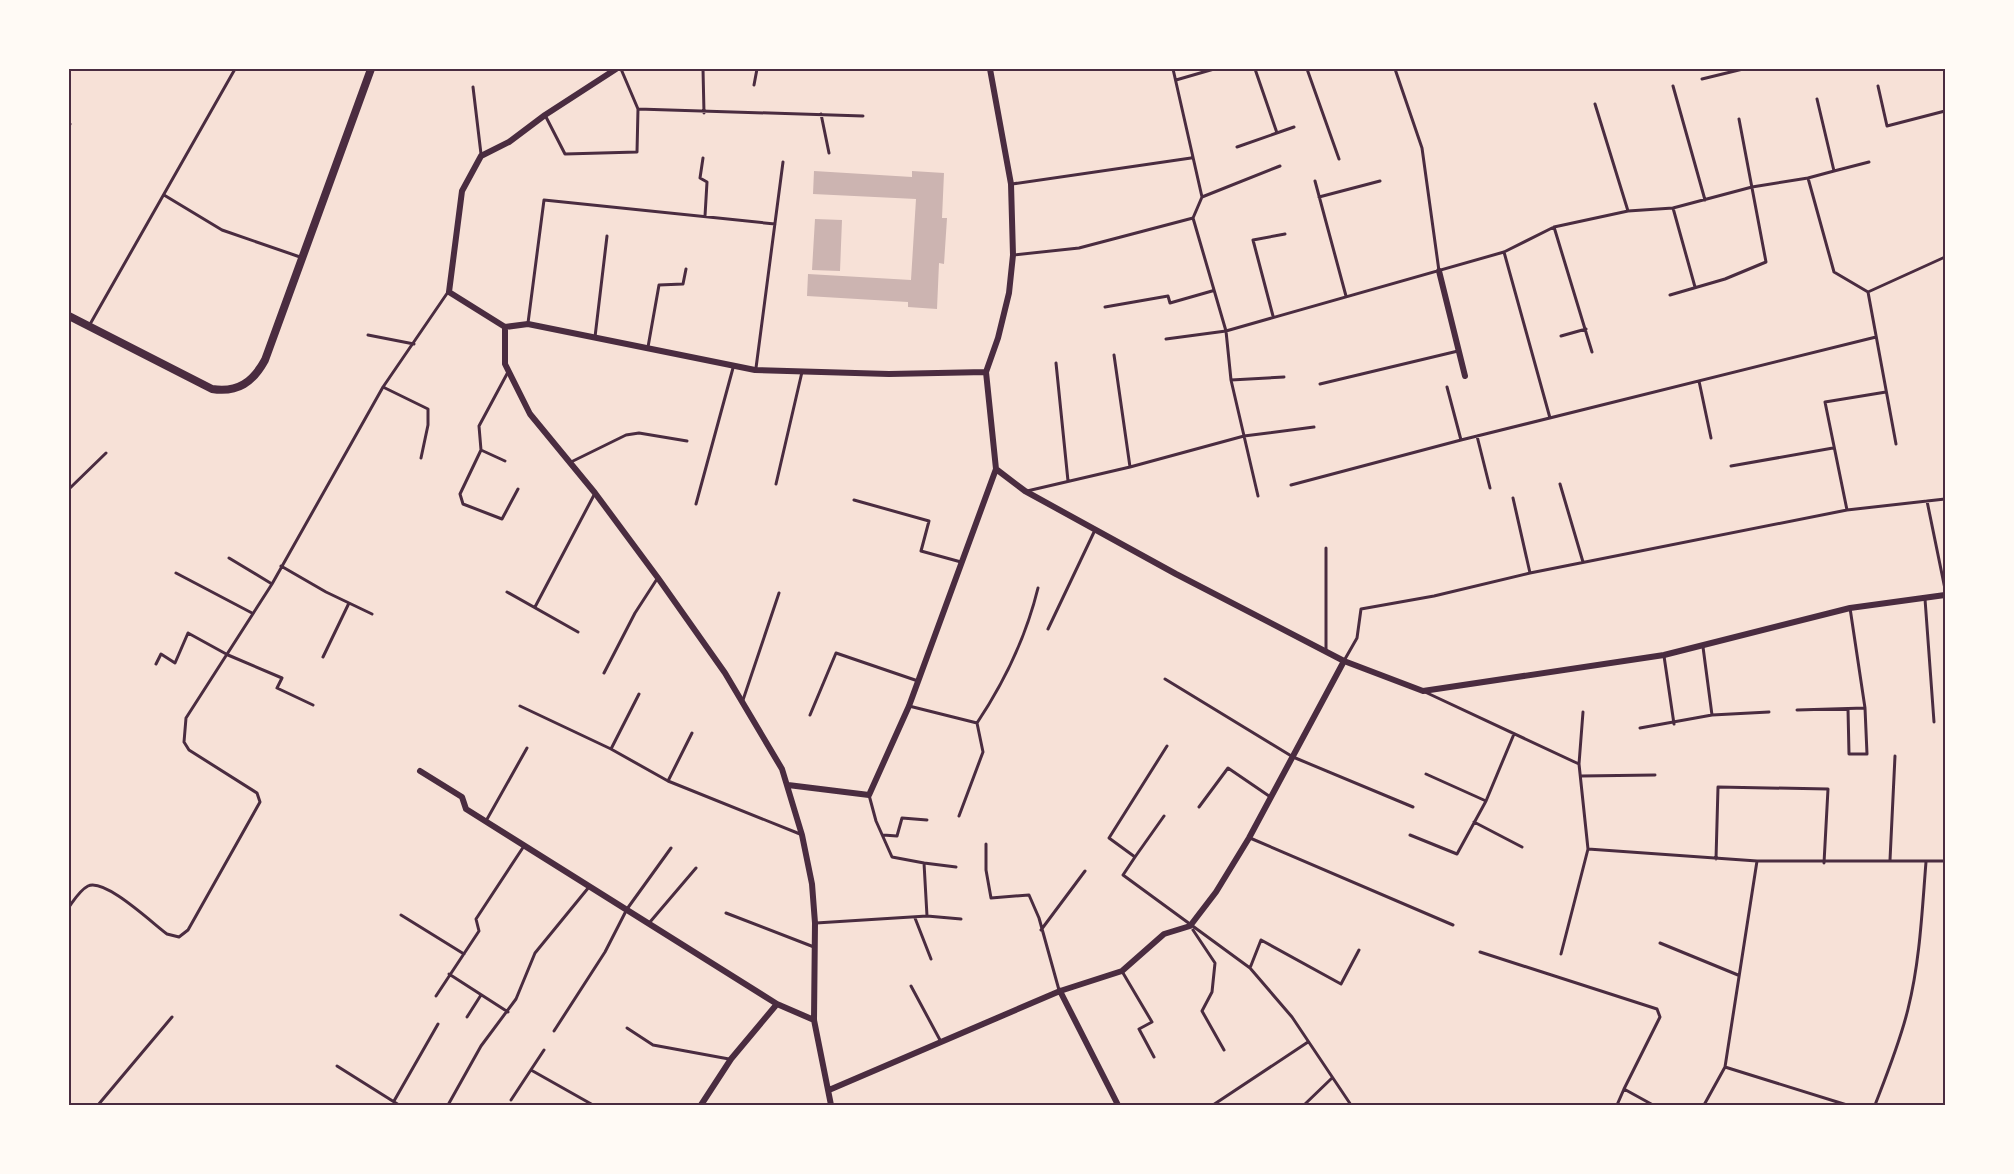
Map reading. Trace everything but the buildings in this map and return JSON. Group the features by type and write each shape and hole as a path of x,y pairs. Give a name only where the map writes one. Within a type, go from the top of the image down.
{"street":[{"path":"69,316 212,389 234,390 250,382 265,360 371,69"},
{"path":"616,69 545,115 509,142 481,156 462,191 449,292 505,327 528,324 734,368 889,374 986,372"},
{"path":"788,785 869,795 909,706 996,468 986,372 1006,304 1013,255 1011,184 990,69"},
{"path":"1439,271 1465,376"},
{"path":"505,327 505,364 530,414 571,462 658,578 777,758 788,785 802,835 812,884 815,923 814,1020 831,1105"},
{"path":"996,468 1025,491 1326,652 1423,691 1664,655 1850,608 1945,595"},
{"path":"829,1090 1060,991 1122,971 1164,934 1190,926 1216,892 1249,838 1269,796 1293,758 1344,661"},
{"path":"420,771 462,797 466,809 650,922 777,1004 814,1020"},
{"path":"1060,991 1118,1105"},
{"path":"701,1105 731,1059 777,1004"}],"lane":[{"path":"89,327 235,69"},
{"path":"545,115 565,154 637,152 638,109 621,69"},
{"path":"703,69 704,113"},
{"path":"754,85 757,69"},
{"path":"1173,69 1191,158 1202,197 1193,218 1212,291 1226,331 1231,381 1258,496"},
{"path":"1176,80 1214,69"},
{"path":"1255,69 1277,133"},
{"path":"1307,69 1339,159"},
{"path":"1395,69 1422,148 1439,271"},
{"path":"1702,79 1743,69"},
{"path":"1673,86 1705,200"},
{"path":"1878,86 1887,126 1945,111"},
{"path":"473,87 481,156"},
{"path":"1817,99 1834,171"},
{"path":"1595,104 1628,211"},
{"path":"638,109 704,113 863,116"},
{"path":"821,114 829,153"},
{"path":"1670,295 1725,279 1766,262 1739,119"},
{"path":"1236,147 1294,127"},
{"path":"704,158 700,178 707,182 705,216"},
{"path":"1011,184 1191,158"},
{"path":"755,370 783,162"},
{"path":"1166,339 1226,331 1439,271 1504,252 1554,227 1628,211 1673,208 1752,187 1808,178 1869,162"},
{"path":"1202,197 1280,166"},
{"path":"1808,178 1834,272 1868,292 1896,444"},
{"path":"1315,181 1346,296"},
{"path":"1319,197 1380,181"},
{"path":"164,195 222,230 302,258"},
{"path":"528,324 544,200 775,224"},
{"path":"1673,208 1695,287"},
{"path":"1013,255 1079,248 1193,218"},
{"path":"1554,227 1592,352"},
{"path":"1273,316 1253,240 1285,234"},
{"path":"595,337 607,236"},
{"path":"1504,252 1551,418"},
{"path":"1868,292 1945,256"},
{"path":"648,349 659,285 683,284 686,269"},
{"path":"1105,307 1168,296 1170,303 1212,291"},
{"path":"69,907 82,890 90,885 104,886 167,934 179,937 188,930 260,802 257,794 189,750 184,742 186,718 272,584 383,387 449,292"},
{"path":"1561,336 1586,329"},
{"path":"368,335 414,344"},
{"path":"1291,485 1461,440 1876,337"},
{"path":"1320,384 1459,351"},
{"path":"1114,354 1130,467"},
{"path":"1056,363 1068,481"},
{"path":"696,504 734,368"},
{"path":"509,370 479,426 481,450 460,494 463,504 502,519 518,489"},
{"path":"776,484 802,370"},
{"path":"1231,381 1284,376"},
{"path":"1699,381 1711,438"},
{"path":"383,387 428,409 428,425 421,458"},
{"path":"1447,387 1461,440"},
{"path":"1847,510 1825,402 1886,392"},
{"path":"1025,491 1130,467 1244,436 1314,427"},
{"path":"571,462 626,435 639,433 687,441"},
{"path":"1477,436 1490,488"},
{"path":"1731,466 1833,448"},
{"path":"481,450 504,461"},
{"path":"69,489 106,453"},
{"path":"1560,484 1583,562"},
{"path":"535,607 595,493"},
{"path":"1513,498 1530,573"},
{"path":"1344,661 1357,638 1361,609 1434,596 1530,573 1847,510 1945,499"},
{"path":"854,500 929,521 921,551 963,563"},
{"path":"1927,501 1945,589"},
{"path":"1048,629 1095,530"},
{"path":"1326,548 1326,652"},
{"path":"229,558 272,584"},
{"path":"281,566 372,614"},
{"path":"176,573 252,613"},
{"path":"604,673 634,613 658,578"},
{"path":"959,816 984,752 977,723 998,693 1026,632 1038,588"},
{"path":"507,592 578,632"},
{"path":"742,702 779,593"},
{"path":"1925,597 1934,722"},
{"path":"323,657 349,603"},
{"path":"1848,709 1849,754 1867,754 1865,708 1850,608"},
{"path":"156,664 161,654 175,663 188,633 228,655 282,678 277,688 313,705"},
{"path":"1703,647 1712,715"},
{"path":"810,715 836,653 918,681"},
{"path":"1664,655 1674,724"},
{"path":"1165,679 1293,758 1413,807"},
{"path":"1423,691 1579,764"},
{"path":"611,749 639,694"},
{"path":"520,706 611,749 668,781 802,835"},
{"path":"909,706 977,723"},
{"path":"1797,710 1865,708"},
{"path":"1561,954 1588,849 1579,764 1583,712"},
{"path":"1640,729 1712,715 1769,712"},
{"path":"668,781 692,733"},
{"path":"1410,835 1456,854 1486,801 1514,734"},
{"path":"1135,856 1108,838 1167,746"},
{"path":"486,821 527,748"},
{"path":"1890,860 1895,756"},
{"path":"1199,807 1228,768 1269,796"},
{"path":"1426,774 1486,801"},
{"path":"1581,776 1655,775"},
{"path":"1716,859 1718,787 1828,789 1824,863"},
{"path":"869,795 876,821 892,857 956,867"},
{"path":"1164,816 1123,875 1250,968 1292,1017 1351,1105"},
{"path":"883,834 897,836 902,818 927,820"},
{"path":"1474,822 1522,847"},
{"path":"1249,838 1453,925"},
{"path":"986,844 986,870 991,898 1029,895 1060,991"},
{"path":"436,996 479,931 476,919 525,845"},
{"path":"555,1031 605,952 627,909 671,848"},
{"path":"1588,849 1757,861 1824,863 1890,860 1945,861"},
{"path":"1704,1105 1725,1067 1757,861"},
{"path":"1875,1105 1893,1061 1908,1008 1918,952 1926,861"},
{"path":"924,863 927,916"},
{"path":"650,922 696,868"},
{"path":"1041,930 1085,871"},
{"path":"448,1105 481,1046 508,1012 535,953 590,886"},
{"path":"726,913 814,948"},
{"path":"401,915 464,954"},
{"path":"815,923 927,916 961,919"},
{"path":"915,918 931,959"},
{"path":"1190,926 1215,963 1212,992 1202,1011 1224,1050"},
{"path":"1250,968 1261,940 1341,984 1359,950"},
{"path":"1660,943 1738,975"},
{"path":"1480,952 1657,1009 1660,1017 1617,1105"},
{"path":"1122,971 1152,1022 1138,1029 1154,1057"},
{"path":"449,974 508,1012"},
{"path":"911,986 941,1042"},
{"path":"467,1017 481,995"},
{"path":"98,1105 172,1017"},
{"path":"394,1101 438,1024"},
{"path":"627,1028 653,1045 731,1059"},
{"path":"1213,1105 1308,1042"},
{"path":"511,1100 544,1050"},
{"path":"337,1066 399,1105"},
{"path":"1725,1067 1847,1105"},
{"path":"531,1070 593,1105"},
{"path":"1304,1105 1332,1078"},
{"path":"1624,1089 1653,1105"}]}
